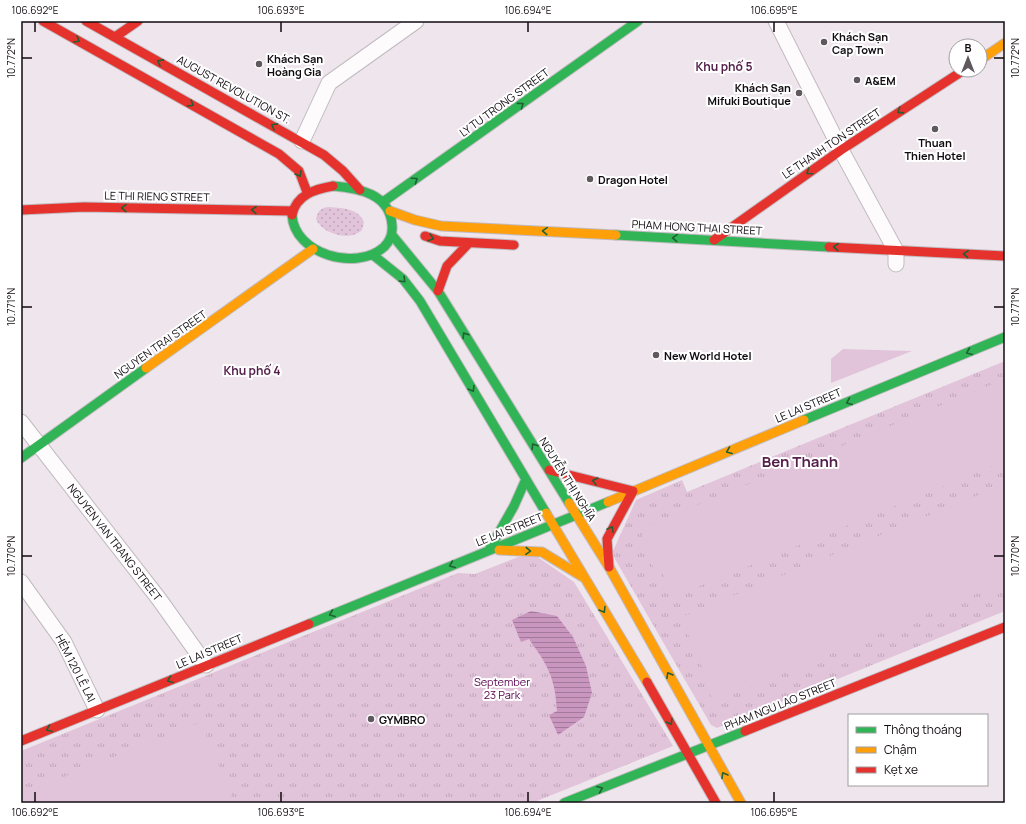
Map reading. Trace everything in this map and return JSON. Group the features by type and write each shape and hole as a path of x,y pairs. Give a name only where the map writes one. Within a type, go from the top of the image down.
{"main road":[{"path":"43,21 279,154 299,172 307,192"},
{"name":"AUGUST REVOLUTION ST.","path":"86,21 302,141 324,155 343,171 360,190"},
{"path":"116,37 138,21"},
{"name":"LY TU TRONG STREET","path":"383,202 638,21"},
{"path":"988,55 1005,43"},
{"name":"LE THANH TON STREET","path":"714,240 841,150 952,78"},
{"path":"333,186 360,190 383,202 390,211 395,230 386,245 373,255 350,259 324,254 313,249 303,241 296,231 293,221 293,211 298,200 307,192 319,187 333,186"},
{"name":"LE THI RIENG STREET","path":"21,210 84,207 293,211"},
{"name":"PHAM HONG THAI STREET","path":"390,211 415,220 441,226 714,240 896,261 1005,256"},
{"name":"NGUYỄN THỊ NGHĨA","path":"395,230 438,291 609,567 741,803"},
{"path":"417,234 440,241 523,245"},
{"path":"438,291 447,266 469,243"},
{"name":"NGUYEN TRAI STREET","path":"21,458 313,249"},
{"path":"373,255 403,279 420,301 553,524 716,803"},
{"name":"LE LAI STREET","path":"21,741 576,515 1005,337"},
{"path":"549,470 633,491 607,538 609,567"},
{"path":"526,479 514,506 488,550 542,552 583,577"},
{"name":"PHAM NGU LAO STREET","path":"564,803 1005,626"}],"street":[{"path":"302,141 329,83 416,21"},
{"path":"776,21 896,261"},
{"name":"NGUYEN VAN TRANG STREET","path":"21,422 159,599 206,665"},
{"name":"HẺM 120 LÊ LAI","path":"21,582 64,642 97,710"}],"green space":[{"path":"330,207 350,210 358,214 364,222 362,230 357,234 344,236 337,235 324,229 316,219 319,211"},
{"path":"843,349 912,351 831,383 831,359"},
{"path":"1005,361 1005,611 717,728 711,725 615,559 613,551 636,500 682,480 687,492"},
{"path":"1005,379 1005,461 673,597 659,566 654,568 639,545 646,526"},
{"path":"1005,484 1005,582 714,702 700,675 704,672 681,617"},
{"name":"September 23 Park","path":"536,556 574,582 673,746 532,803 21,803 21,751 458,573 475,574 518,557"},
{"path":"201,722 234,803 21,803 21,794"}],"shaded area":[{"path":"531,611 557,616 573,637 586,666 592,693 584,717 558,735 549,715 557,711 554,689 549,672 529,639 521,642 512,620"}],"traffic: fast":[{"path":"383,202 638,21"},
{"path":"292,215 295,229 303,240 315,249 328,255 343,258 358,258 372,254 384,247 391,237 392,231 390,215 386,206 372,195 363,191 333,186"},
{"path":"392,235 438,291 569,503"},
{"path":"616,235 829,247"},
{"path":"373,255 403,279 420,301 546,513"},
{"path":"804,420 1005,337"},
{"path":"21,458 146,368"},
{"path":"489,550 514,506 526,479"},
{"path":"309,624 608,502"},
{"path":"564,803 745,731"}],"traffic: slow":[{"path":"988,55 1005,43"},
{"path":"390,211 415,220 441,226 616,235"},
{"path":"146,368 313,249"},
{"path":"608,502 804,420"},
{"path":"569,503 609,567 741,803"},
{"path":"546,513 647,682"},
{"path":"499,550 542,552 583,577"}],"traffic: jam":[{"path":"43,21 279,154 299,171 307,192"},
{"path":"86,21 324,155 343,171 360,190"},
{"path":"115,37 138,21"},
{"path":"714,240 841,150 952,78"},
{"path":"292,215 298,202 307,194 333,186"},
{"path":"21,210 84,207 293,211"},
{"path":"425,236 440,241 514,245"},
{"path":"438,291 447,266 469,243"},
{"path":"829,247 1005,256"},
{"path":"549,470 633,491"},
{"path":"609,567 607,539 633,491"},
{"path":"21,741 309,624"},
{"path":"745,731 1005,627"},
{"path":"647,682 716,803"}],"place":[{"name":"Khách Sạn Cap Town","path":"824,42"},
{"name":"Khách Sạn Hoàng Gia","path":"259,64"},
{"name":"A&EM","path":"857,80"},
{"name":"Khách Sạn Mifuki Boutique","path":"799,93"},
{"name":"Thuan Thien Hotel","path":"935,129"},
{"name":"Dragon Hotel","path":"590,179"},
{"name":"New World Hotel","path":"656,355"},
{"name":"GYMBRO","path":"371,719"}],"district":[{"name":"Khu phố 5","path":"724,66"},
{"name":"Khu phố 4","path":"252,370"},
{"name":"Ben Thanh","path":"800,461"}]}
